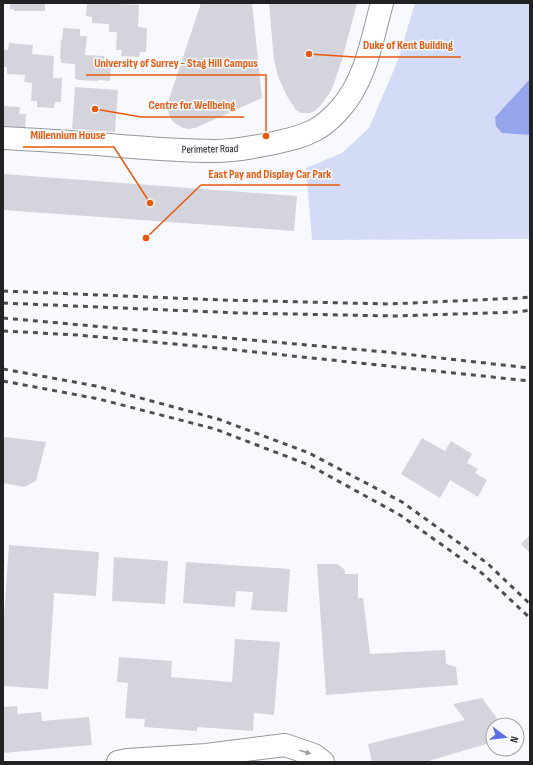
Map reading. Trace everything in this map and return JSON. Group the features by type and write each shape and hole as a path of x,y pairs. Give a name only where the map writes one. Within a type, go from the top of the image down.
{"street":[{"name":"Perimeter Road","path":"3,138 142,148 216,151 250,148 303,136 325,123 333,116 349,98 356,87 368,57 382,3"},
{"path":"118,762 127,760 206,755 285,745 314,755 323,762"}],"shaded area":[{"path":"415,3 530,3 530,79 495,117 502,133 530,135 530,239 312,240 306,168 342,153 369,128 398,60"}],"water":[{"path":"530,79 530,135 502,133 496,126 495,117"}],"building":[{"path":"10,3 45,3 45,11 14,11 14,9 10,9"},
{"path":"87,3 139,5 138,27 147,28 146,52 140,52 139,57 121,56 122,50 116,50 117,32 109,32 109,24 92,23 92,17 86,16"},
{"path":"201,3 252,3 262,98 195,128 189,129 183,128 173,122 169,115 167,105"},
{"path":"269,3 357,3 342,60 333,86 320,106 315,111 310,113 301,113 296,110 279,79 274,60"},
{"path":"63,28 80,29 80,36 87,36 85,55 104,56 104,63 111,63 110,81 75,79 75,64 61,63 60,59"},
{"path":"9,43 33,45 32,54 54,56 53,78 62,78 61,102 55,102 54,108 37,107 37,101 31,101 32,83 24,82 25,75 7,74 7,67 3,67 3,49 8,50"},
{"path":"75,87 118,90 115,132 72,129"},
{"path":"3,106 20,107 19,114 26,114 25,131 3,131"},
{"path":"3,174 297,196 294,231 3,210"},
{"path":"5,437 46,442 36,481 24,487 3,483 3,443"},
{"path":"422,438 445,451 451,441 472,454 467,463 478,469 475,473 487,480 478,497 450,480 440,498 401,474"},
{"path":"530,535 530,553 521,544"},
{"path":"9,545 99,552 96,596 54,593 48,689 3,686 3,631"},
{"path":"114,557 168,561 165,604 112,601"},
{"path":"186,562 290,569 287,612 251,610 253,592 236,591 235,607 183,603"},
{"path":"317,564 337,564 345,570 345,574 358,574 358,598 363,598 370,654 445,650 446,664 456,667 458,685 326,695"},
{"path":"235,639 280,642 274,715 254,713 253,731 197,727 197,731 144,727 145,719 125,718 128,683 117,682 119,657 172,661 171,677 232,682"},
{"path":"482,698 496,717 485,717 485,744 425,762 372,762 368,744 465,720 453,704"},
{"path":"17,706 18,714 41,712 42,721 89,717 92,745 3,753 3,707"}],"railway":[{"path":"3,291 222,300 389,304 530,297"},
{"path":"3,303 240,313 395,316 518,312 530,310"},
{"path":"3,318 386,352 530,368"},
{"path":"3,331 78,335 217,348 530,381"},
{"path":"3,369 96,386 218,419 309,453 402,502 487,563 530,604"},
{"path":"3,381 99,399 215,429 309,465 400,515 483,574 530,618"}],"place":[{"name":"Duke of Kent Building","path":"309,54"},
{"name":"Centre for Wellbeing","path":"95,109"},
{"name":"University of Surrey - Stag Hill Campus","path":"266,136"},
{"name":"Millennium House","path":"150,203"},
{"name":"East Pay and Display Car Park","path":"146,238"}]}
